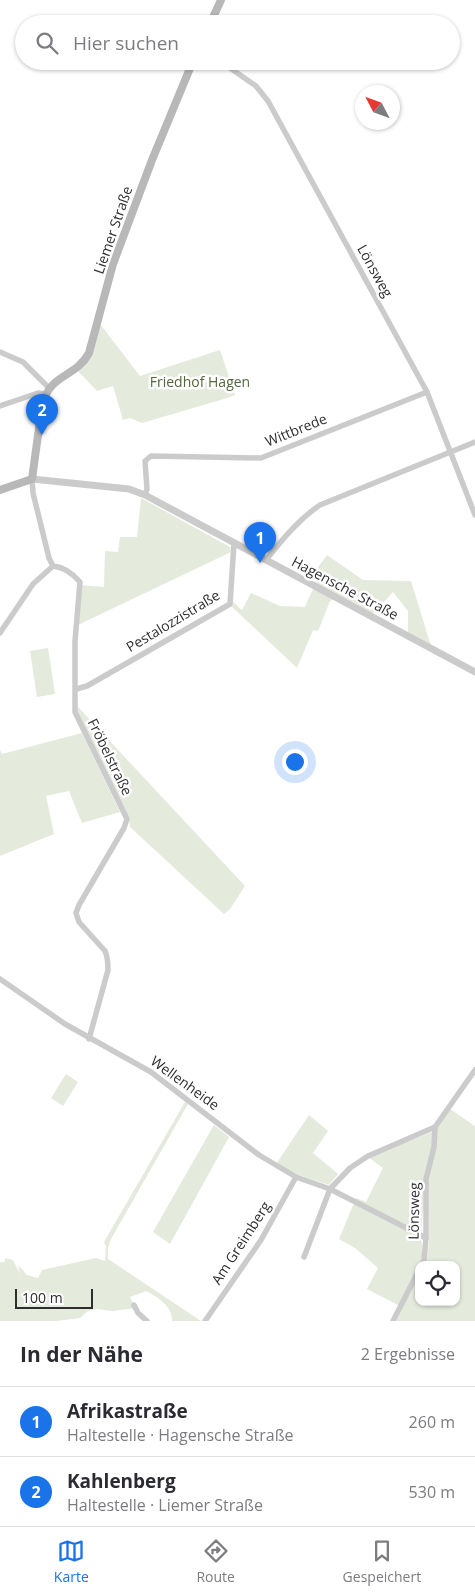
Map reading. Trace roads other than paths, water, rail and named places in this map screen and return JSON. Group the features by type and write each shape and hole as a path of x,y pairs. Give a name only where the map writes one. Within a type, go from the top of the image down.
{"main road":[{"path":"214,15 221,0"},
{"name":"Liemer Straße","path":"47,391 58,380 81,364 89,353 113,264 152,160 189,70"},
{"path":"0,490 32,479 42,406 47,391"}],"street":[{"name":"Lönsweg","path":"233,70 256,86 268,101 426,392 475,515"},
{"path":"0,352 23,362 47,391"},
{"name":"Liemer Straße","path":"0,406 47,391"},
{"name":"Wittbrede","path":"145,495 147,489 145,461 148,457 261,458 426,392"},
{"path":"266,560 309,512 320,505 475,442"},
{"path":"0,634 33,584 53,566 49,558 33,493 32,479"},
{"name":"Hagensche Straße","path":"32,479 129,490 145,495 475,672"},
{"name":"Pestalozzistraße","path":"76,689 87,686 230,604 234,543"},
{"name":"Fröbelstraße","path":"53,566 60,567 75,576 80,582 75,641 75,712 126,819 124,828 76,913 79,922 108,956 108,970 89,1039"},
{"name":"Wellenheide","path":"0,979 64,1024 151,1072 259,1155 296,1177 330,1189 426,1238"},
{"path":"304,1257 330,1189 350,1168 368,1156 435,1127 475,1070"},
{"name":"Lönsweg","path":"424,1261 426,1238 426,1179 434,1148 435,1127"},
{"name":"Am Greimberg","path":"205,1321 260,1240 296,1177"},
{"path":"393,1321 415,1278"},
{"path":"134,1305 138,1313 147,1321"}],"place":[{"name":"Kahlenberg","path":"42,435"},
{"name":"Afrikastraße","path":"260,563"}],"park label":[{"name":"Friedhof Hagen","path":"200,382"}]}
